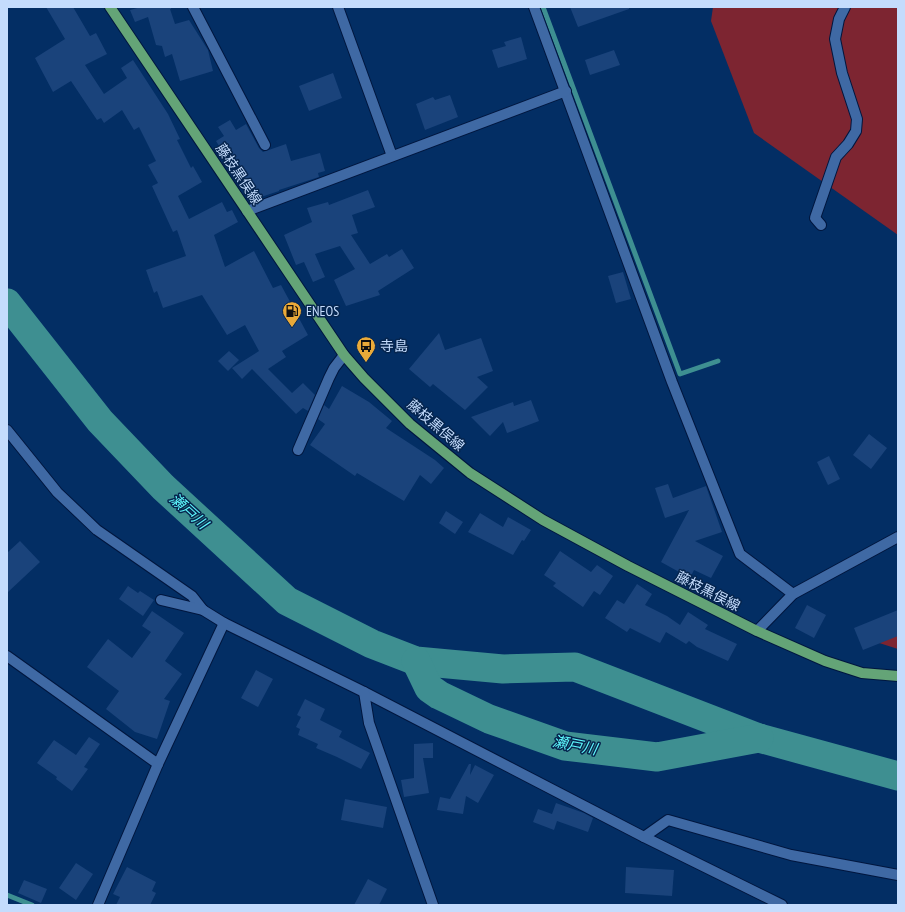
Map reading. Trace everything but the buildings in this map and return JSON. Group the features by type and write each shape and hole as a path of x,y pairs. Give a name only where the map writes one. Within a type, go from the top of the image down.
{"main road":[{"name":"藤枝黒俣線","path":"110,7 344,355 364,378 410,424 470,473 542,520 628,566 757,631 825,661 862,673 898,676"}],"street":[{"path":"193,7 265,145"},
{"path":"338,7 392,156"},
{"path":"534,7 672,382 740,554 793,594"},
{"path":"821,225 815,218 836,157 848,144 856,131 857,119 842,73 835,39 839,19 845,7"},
{"path":"247,211 566,91"},
{"path":"298,450 329,378 334,368 344,355"},
{"path":"7,430 57,492 97,530 192,596 203,610"},
{"path":"757,631 793,594 898,537"},
{"path":"161,600 203,610 224,623 364,692 644,837 782,905"},
{"path":"98,905 158,764 224,623"},
{"path":"7,656 158,764"},
{"path":"364,692 369,724 433,905"},
{"path":"644,837 668,820 791,855 898,875"}],"shaded area":[{"path":"713,7 898,7 898,235 754,133 711,21"},
{"path":"898,633 898,649 876,642"}],"waterway":[{"path":"543,7 680,374 718,361"},
{"name":"瀬戸川","path":"7,303 100,421 163,487 287,601 372,644 416,661 503,669 575,667 759,738 898,776"},
{"name":"瀬戸川","path":"416,661 429,688 439,695 489,719 565,746 657,757 759,738"},
{"path":"7,895 32,905"}],"place":[{"name":"ENEOS","path":"292,328"},
{"name":"寺島","path":"366,363"}]}
